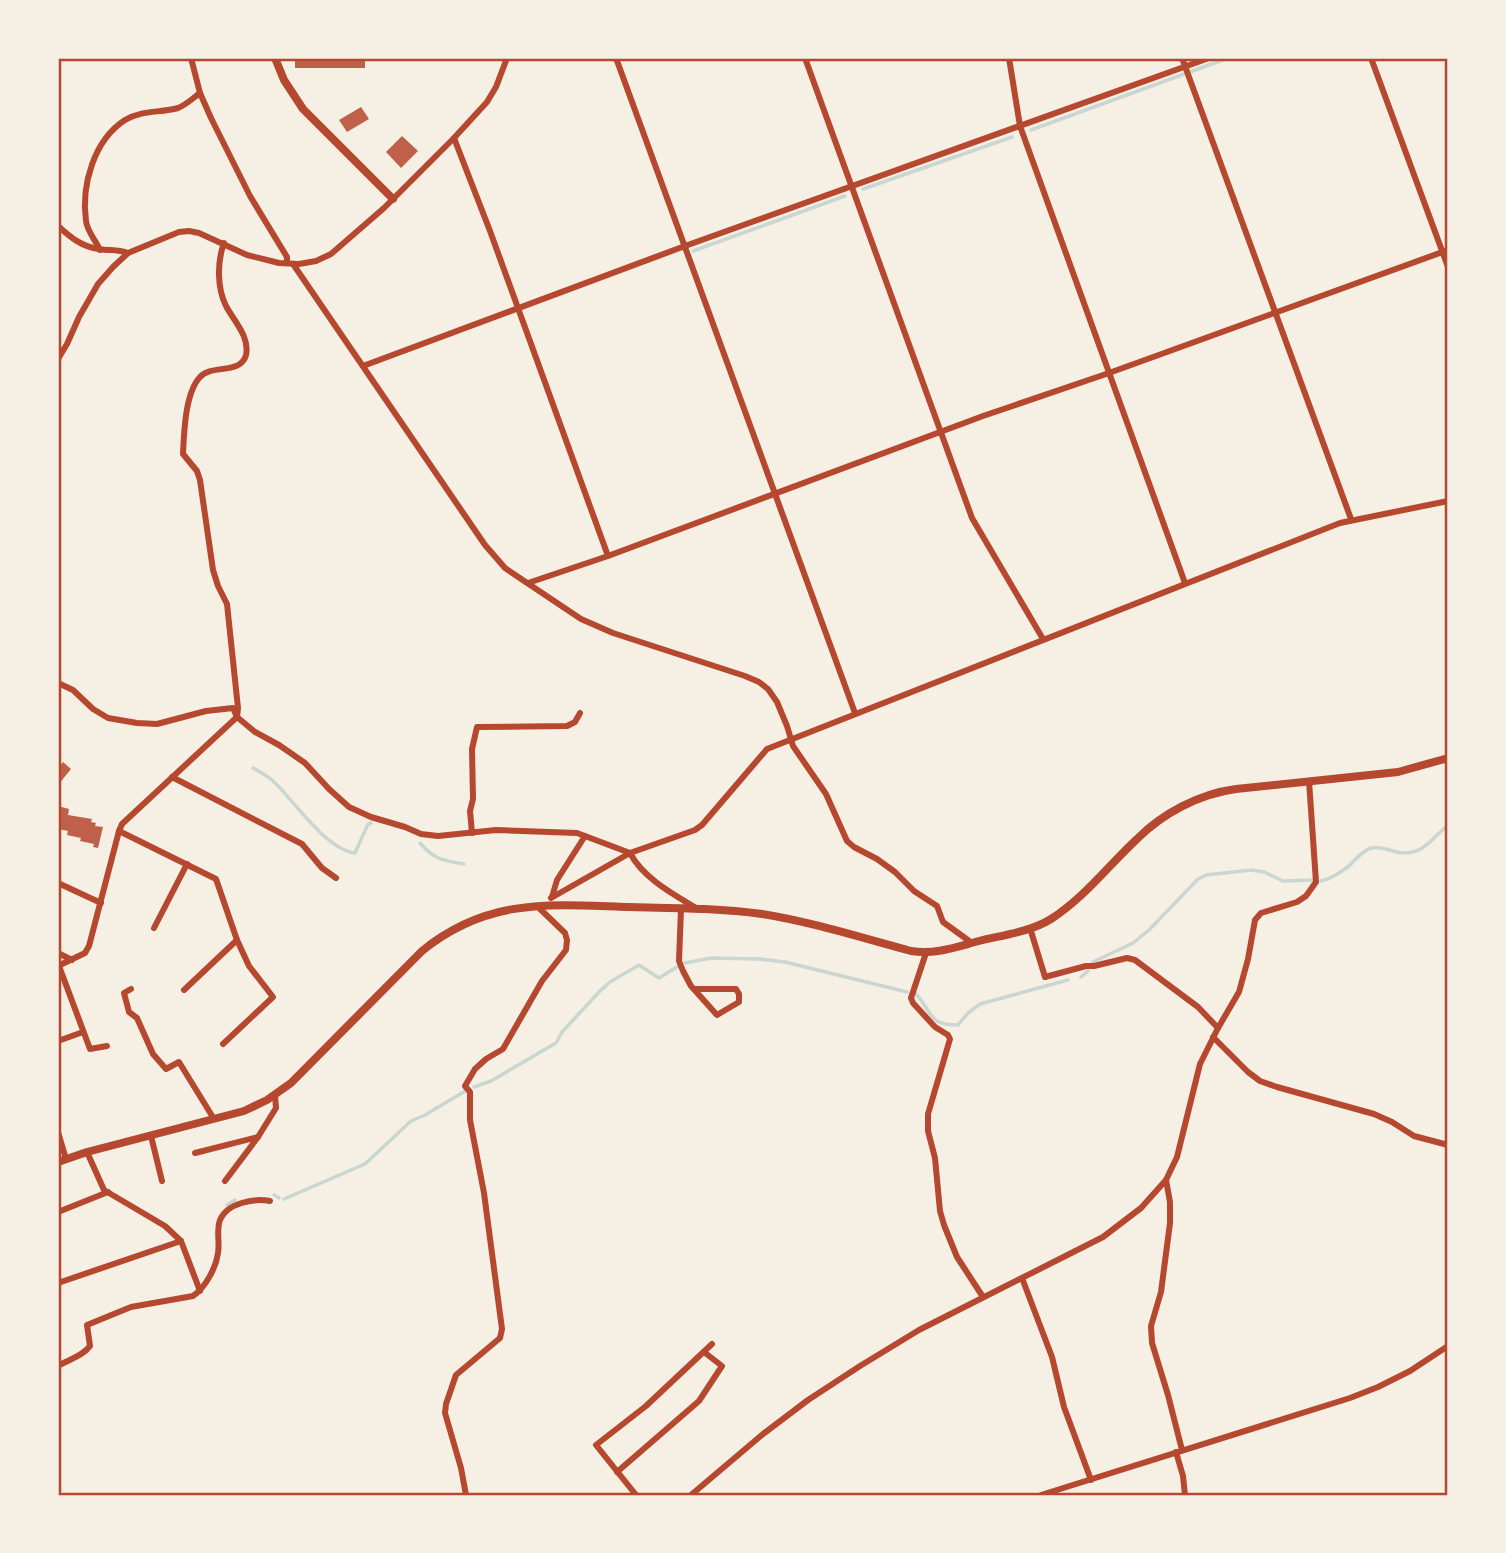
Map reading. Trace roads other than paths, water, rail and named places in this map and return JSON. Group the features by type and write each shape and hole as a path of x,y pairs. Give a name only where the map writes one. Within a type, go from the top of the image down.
{"street":[{"path":"191,58 200,93 211,118 250,196 290,263 485,545 505,568 581,619 613,634 745,676 768,689 777,702 790,739 826,794 847,841 886,865 914,891 937,905 943,922 972,943"},
{"path":"275,58 284,80 303,109 393,199"},
{"path":"58,359 98,284 128,253 178,232 199,233 247,255 290,263 316,261 331,254 393,199 488,102 507,58"},
{"path":"616,58 855,713"},
{"path":"805,58 972,518 1043,639"},
{"path":"1009,58 1020,126 1185,583"},
{"path":"1182,58 1351,519"},
{"path":"363,366 685,246 1209,58"},
{"path":"1371,58 1446,251 1448,267"},
{"path":"100,250 86,223 85,197 93,162 102,143 124,121 138,114 185,105 200,93"},
{"path":"454,138 608,556"},
{"path":"58,226 78,243 100,250 118,249 128,253"},
{"path":"107,1046 90,1049 58,966 85,953 89,946 122,824 237,717 227,604 213,570 200,480 197,471 183,454 187,409 198,378 203,373 238,365 247,352 245,338 222,296 220,265 224,243"},
{"path":"528,583 775,495 983,416 1446,251"},
{"path":"58,1132 62,1161 244,1111 275,1095 290,1083 437,939 464,923 486,915 550,902 630,853 695,830 767,748 1351,519 1448,501"},
{"path":"58,683 73,690 93,709 108,718 137,723 157,724 206,711 233,708 237,717 256,732 305,763 349,807 371,817 421,834 438,836 496,830 577,833 630,853 633,860 648,875 697,909"},
{"path":"472,833 472,749 477,727 567,726 575,722 580,713"},
{"path":"550,902 763,915 797,921 911,951 942,951 1030,928 1051,919 1074,901 1148,829 1197,799 1219,791 1398,772 1448,758"},
{"path":"173,777 302,844 322,868 336,878"},
{"path":"691,1495 808,1400 919,1329 1113,1230 1141,1208 1166,1180 1177,1157 1200,1064 1238,992 1248,959 1255,920 1261,913 1297,902 1306,896 1316,882 1309,781"},
{"path":"119,831 216,879 249,966 273,997 223,1044"},
{"path":"550,902 557,880 585,836"},
{"path":"155,928 187,864"},
{"path":"58,883 101,903"},
{"path":"466,1495 445,1413 446,1404 456,1375 500,1338 502,1329 484,1193 470,1120 470,1092 465,1086 475,1069 503,1049 542,981 566,950 565,933 537,906"},
{"path":"681,909 679,961 694,989 717,1015 739,1002 736,989 694,989"},
{"path":"1030,928 1045,977 1128,958 1135,960 1198,1007 1218,1028"},
{"path":"184,990 237,940"},
{"path":"58,953 72,960"},
{"path":"926,953 911,998 912,1003 950,1039 927,1122 935,1158 940,1211 948,1240 983,1297"},
{"path":"131,989 124,993 129,1013 137,1018 153,1054 166,1069 179,1062 214,1119"},
{"path":"58,1041 83,1032"},
{"path":"1213,1037 1260,1081 1374,1114 1414,1136 1448,1145"},
{"path":"225,1181 276,1108 275,1095"},
{"path":"151,1136 163,1181"},
{"path":"195,1153 258,1137"},
{"path":"88,1152 104,1190 165,1226 181,1241 200,1291"},
{"path":"1166,1180 1170,1223 1161,1292 1151,1326 1152,1343 1168,1395 1185,1495"},
{"path":"58,1212 108,1192"},
{"path":"58,1367 85,1352 90,1346 87,1325 131,1307 193,1296 200,1291 218,1255 219,1221 225,1212 246,1202 270,1201"},
{"path":"58,1283 181,1241"},
{"path":"1022,1278 1052,1357 1065,1407 1091,1480"},
{"path":"636,1495 596,1445 646,1406 712,1344"},
{"path":"1041,1495 1350,1398 1410,1371 1448,1346"},
{"path":"617,1472 699,1401 722,1366 704,1352"}],"waterway":[{"path":"1031,130 1228,58"},
{"path":"863,189 1012,137"},
{"path":"693,251 845,196"},
{"path":"253,768 272,780 322,834 344,850 355,853 368,824 371,823"},
{"path":"1321,881 1340,872 1371,848 1403,853 1418,851 1448,825"},
{"path":"420,843 439,858 464,864"},
{"path":"1093,962 1133,943 1198,879 1206,875 1251,870 1264,872 1283,881 1314,880"},
{"path":"685,963 711,958 785,962 907,992"},
{"path":"474,1087 491,1081 556,1043 562,1032 610,982 639,965 659,978 677,967"},
{"path":"1081,977 1088,971"},
{"path":"916,994 936,1020 958,1025 980,1004 1068,980"},
{"path":"284,1199 365,1164 411,1121 467,1090"},
{"path":"274,1195 279,1198"},
{"path":"227,1205 235,1200"}]}
